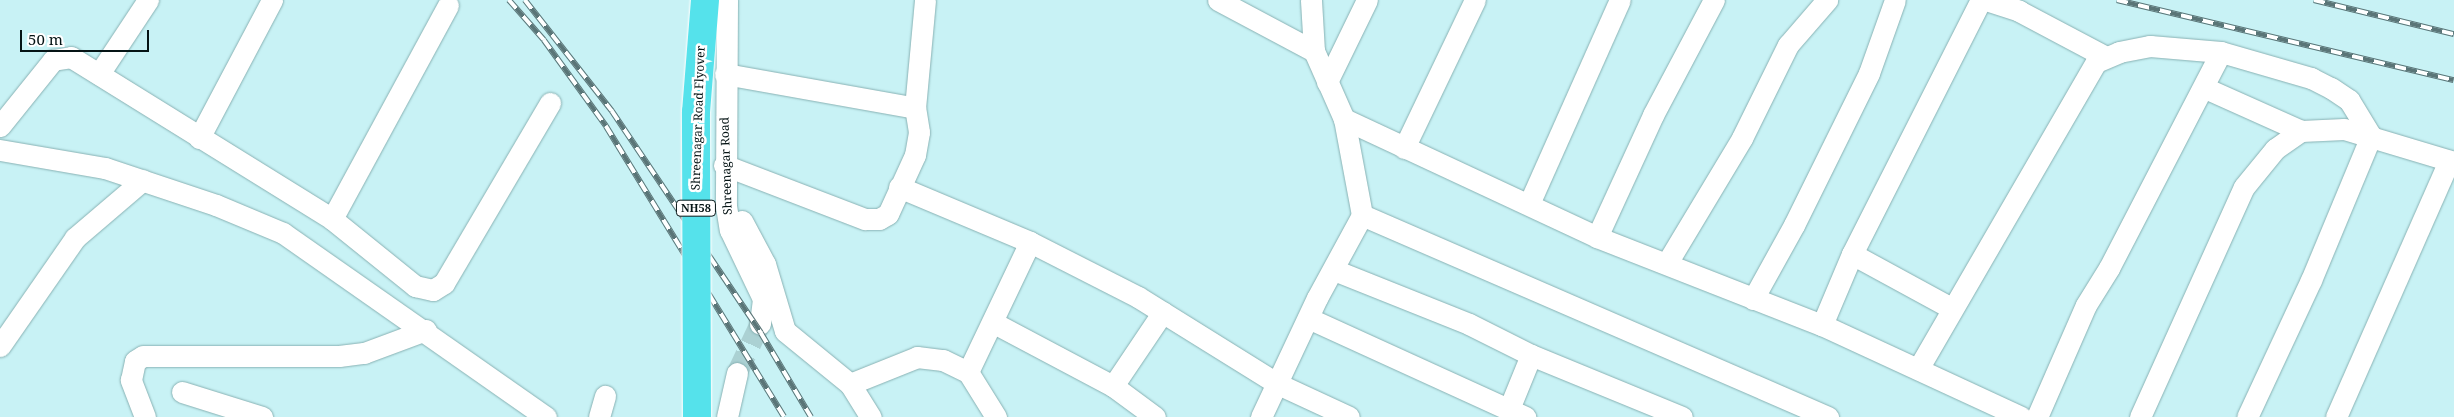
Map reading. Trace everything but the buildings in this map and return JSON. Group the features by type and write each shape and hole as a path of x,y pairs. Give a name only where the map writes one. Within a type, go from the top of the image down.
{"highway":[{"name":"Shreenagar Road Flyover","path":"697,417 696,112 705,0"}],"street":[{"path":"99,74 148,0"},
{"path":"199,138 272,0"},
{"name":"Shreenagar Road","path":"727,0 725,189 730,230 763,298 760,324"},
{"path":"724,165 865,219 888,214 915,155 919,132 915,108 925,0"},
{"path":"1218,0 1314,51"},
{"path":"1261,417 1308,318 1362,215 1344,119 1314,51 1311,0"},
{"path":"1328,82 1367,0"},
{"path":"1404,148 1475,0"},
{"path":"1529,204 1620,0"},
{"path":"1597,237 1653,115 1714,0"},
{"path":"1667,263 1742,138 1788,45 1827,0"},
{"path":"1753,299 1794,225 1869,73 1895,0"},
{"path":"1822,325 1852,254 1981,0"},
{"path":"1986,0 2019,11 2106,57"},
{"path":"332,219 448,5"},
{"path":"1918,369 1951,308 2096,62 2106,57 2150,46 2222,52 2311,78 2331,88 2349,100 2371,136"},
{"path":"2037,417 2086,305 2205,88 2222,52"},
{"path":"0,126 53,60 71,57 332,219 415,286 433,290 444,283 550,103"},
{"path":"725,74 915,108"},
{"path":"2205,88 2301,131 2344,129 2452,161 2336,417"},
{"path":"1344,119 1597,237 1822,325 2021,417"},
{"path":"2140,417 2244,187 2274,149 2301,131"},
{"path":"2247,417 2311,280 2371,136"},
{"path":"0,150 105,168 283,233 426,330 546,417"},
{"path":"0,346 20,314 75,238 142,180"},
{"path":"899,187 1030,242 1163,312 1278,384 1349,417"},
{"path":"725,189 765,264 784,331 850,384 871,417"},
{"path":"1362,215 1828,417"},
{"path":"968,372 994,323 1030,242"},
{"path":"1852,254 1951,308"},
{"path":"1334,270 1469,324 1531,355 1682,417"},
{"path":"1113,386 1163,312"},
{"path":"1308,318 1517,413 1531,355"},
{"path":"994,323 1113,386 1155,417"},
{"path":"145,417 131,380 135,361 143,356 339,356 364,353 426,330"},
{"path":"850,384 917,357 942,360 968,372 996,417"},
{"path":"727,417 737,373"},
{"path":"182,392 262,417"},
{"path":"599,417 604,396"}],"tunnel":[{"path":"737,373 760,324"}],"railway":[{"path":"509,0 544,40 606,126 784,417"},
{"path":"525,0 612,111 761,333 811,417"},
{"path":"2117,0 2454,80"},
{"path":"2314,0 2454,34"}]}
